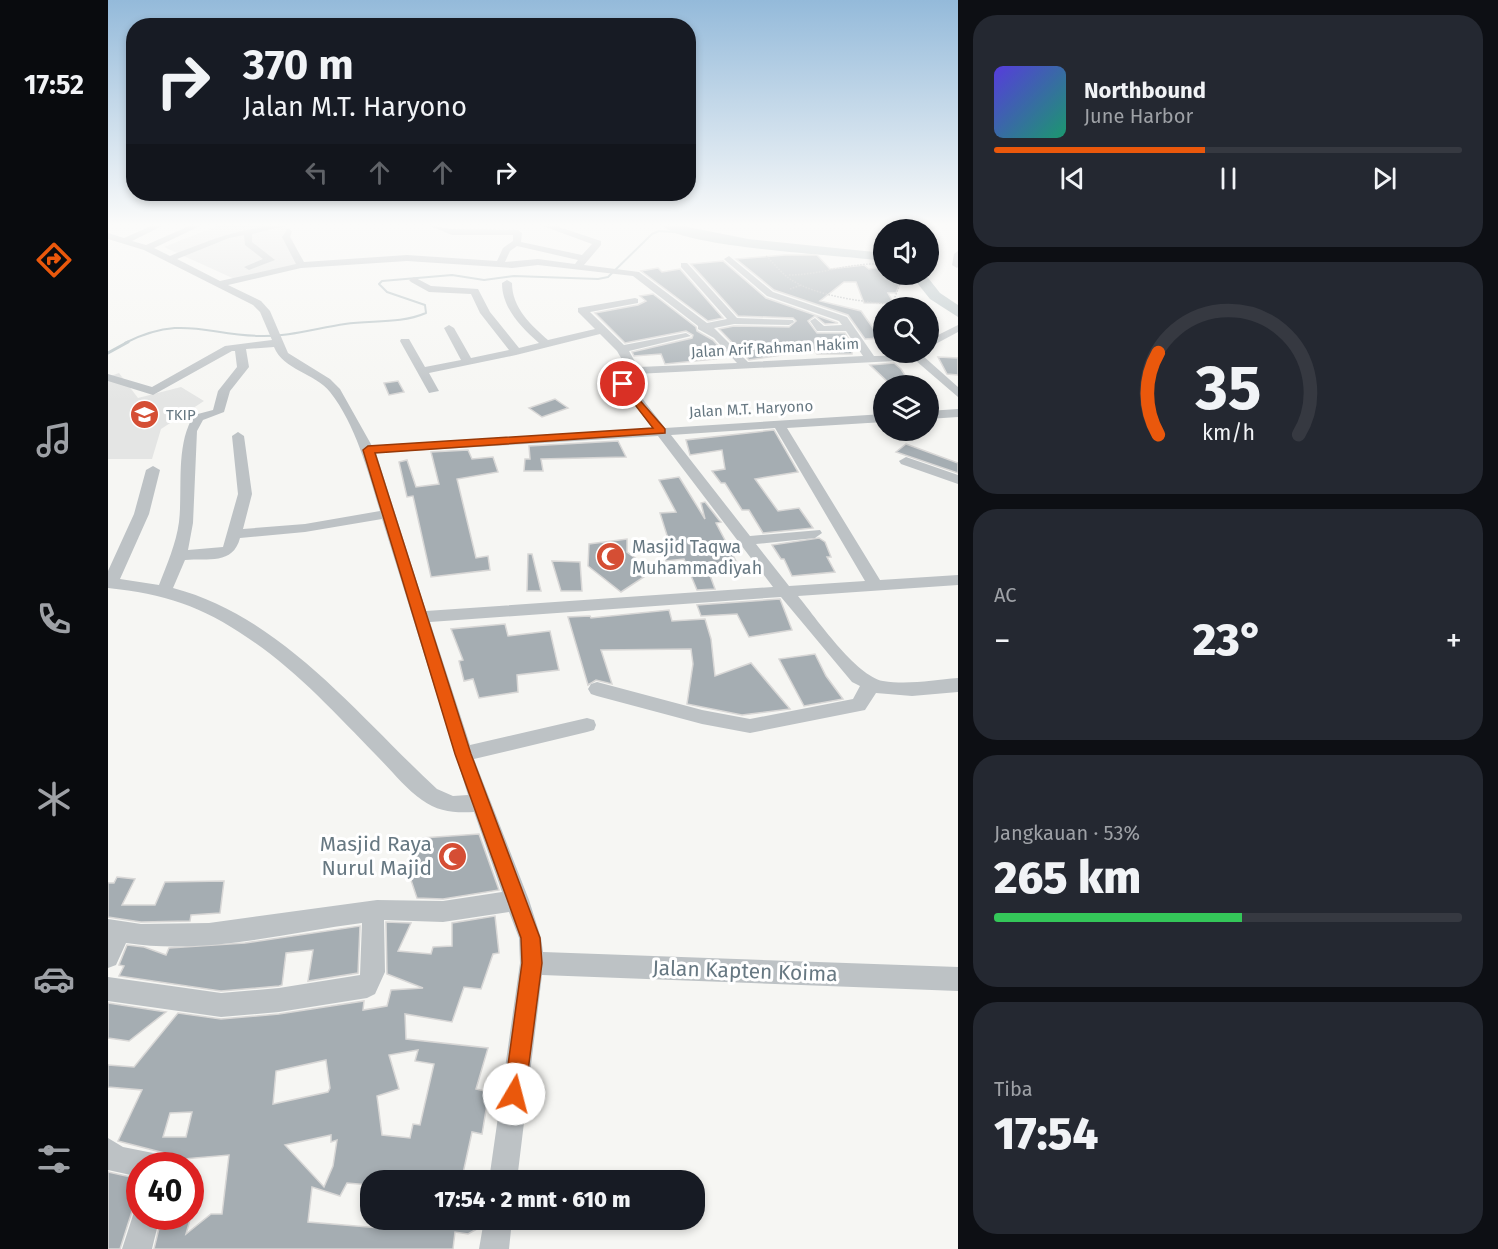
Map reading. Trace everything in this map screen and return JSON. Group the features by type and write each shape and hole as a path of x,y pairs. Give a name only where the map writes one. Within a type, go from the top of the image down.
{"street":[{"path":"221,284 262,307 276,341 287,358 332,386 368,450 463,754 518,900 530,938 532,963 504,1170"},
{"path":"421,284 429,289 475,291 485,313 516,352"},
{"path":"507,284 508,297 528,327 546,344"},
{"path":"649,284 702,327 725,342 745,365"},
{"path":"701,284 734,321"},
{"path":"758,284 770,294 843,319 870,358"},
{"path":"635,301 582,309 622,349 634,371 624,375 622,380 785,592 864,680 879,687 912,689 958,685"},
{"path":"702,327 734,321 789,322"},
{"path":"815,321 820,329 849,328"},
{"path":"448,328 468,362"},
{"path":"939,340 958,328"},
{"path":"422,371 516,352 602,330"},
{"path":"622,349 686,336"},
{"path":"939,340 958,344"},
{"path":"108,376 153,391 208,358 240,346 276,341"},
{"path":"405,341 433,391"},
{"path":"164,591 179,555 189,490 191,431 197,419 218,412 223,393 243,367 240,346"},
{"name":"Jalan Arif Rahman Hakim","path":"634,371 873,358"},
{"path":"926,363 958,393"},
{"path":"939,414 958,413"},
{"name":"Jalan M.T. Haryono","path":"368,450 873,419"},
{"path":"779,424 875,585"},
{"path":"179,555 228,552 244,494 238,436"},
{"path":"906,461 958,480"},
{"path":"153,470 149,497 140,523 109,583 164,591 202,604 280,653 430,795 452,805 481,803"},
{"path":"234,534 305,528 388,514"},
{"path":"746,541 815,533"},
{"path":"419,617 958,580"},
{"path":"597,689 702,717 750,726 786,721 859,705 864,700 864,680"},
{"path":"463,754 587,725"},
{"path":"108,957 114,931 147,936 187,936 373,911 464,910 518,900"},
{"path":"108,989 220,1005 279,1000 367,986 373,972 373,911"},
{"name":"Jalan Kapten Koima","path":"532,963 958,979"},
{"path":"108,1152 116,1160 126,1161"},
{"path":"137,1249 142,1230"},
{"path":"494,1249 497,1230"}],"path":[{"path":"799,284 840,298 889,305 896,304 895,297 899,285"}],"shaded area":[{"name":"TKIP","path":"119,373 138,398 181,387 204,401 161,429 152,459 108,459 108,377"}],"building":[{"path":"659,284 693,284 723,318 708,321"},
{"path":"709,284 750,284 766,298 838,323 825,324 815,316 808,321 817,333 845,333 852,344 852,354 817,354 814,350 749,360 719,329 734,326 789,327 796,321 793,318 738,316"},
{"path":"767,284 841,284 820,301 861,311 873,328 873,338 865,339 848,315 774,290"},
{"path":"857,284 899,285 896,293 888,293 890,297 873,297 873,303 864,303"},
{"path":"653,294 696,327 697,331 713,340 721,349 709,350 716,359 665,364 661,354 634,356 632,352 692,338 693,335 686,331 625,343 595,313 638,305 646,301 640,296"},
{"path":"939,357 958,358 958,375 947,374"},
{"path":"894,363 905,375 880,375 870,365"},
{"path":"398,381 404,392 389,395 384,383"},
{"path":"555,399 568,408 542,417 529,408"},
{"path":"774,430 798,472 755,479 778,511 799,508 813,528 763,533 749,510 742,510 725,483 721,483 712,471 725,469 722,450 690,455 686,440"},
{"path":"618,441 626,457 541,459 543,471 524,471 525,459 530,459 529,446"},
{"path":"906,444 958,463 958,473 896,452"},
{"path":"468,450 472,459 493,457 498,472 457,479 476,558 488,556 490,570 431,577 413,496 407,497 399,462 407,460 416,487 439,484 431,452"},
{"path":"679,477 705,519 701,503 705,502 721,522 716,523 737,563 707,567 715,589 697,590 684,559 666,561 663,549 671,548 660,513 676,512 659,480"},
{"path":"819,538 825,542 831,557 827,557 835,572 792,576 784,559 781,559 772,545"},
{"name":"Masjid Taqwa Muhammadiyah","path":"627,539 627,552 653,571 621,592 588,566 589,544"},
{"path":"528,554 532,554 541,591 527,591"},
{"path":"552,561 580,562 582,591 561,591"},
{"path":"780,599 792,630 749,637 737,614 701,616 697,605"},
{"path":"669,610 672,621 705,619 711,639 715,676 751,663 790,709 742,715 687,704 693,664 691,649 601,650 612,684 596,680 588,685 568,617 590,616 591,618"},
{"path":"505,624 508,636 550,631 559,670 517,675 518,692 479,698 473,679 464,681 459,661 463,660 451,629"},
{"path":"815,654 826,676 843,699 804,706 779,659"},
{"name":"Masjid Raya Nurul Majid","path":"479,834 499,890 443,899 417,898 409,874 422,838"},
{"path":"117,877 135,879 122,905 155,905 165,882 224,881 220,913 191,915 190,921 141,922 108,917 108,883 114,883"},
{"path":"495,916 499,953 493,954 481,989 464,987 452,1022 405,1014 406,1039 488,1048 476,1089 489,1092 482,1134 472,1132 464,1170 360,1170 360,1184 347,1183 340,1196 312,1187 308,1222 360,1226 360,1230 475,1230 468,1234 455,1232 453,1249 154,1249 159,1230 187,1230 186,1234 191,1230 204,1230 204,1220 211,1214 222,1214 229,1155 204,1157 204,1152 160,1152 118,1141 142,1090 108,1087 108,1065 134,1067 178,1013 221,1019 279,1014 364,1001 363,1010 387,1006 391,990 423,988 387,974 386,922 411,923 398,951 431,954 433,947 452,946 452,923","holes":["418,1050 415,1061 434,1064 420,1125 413,1124 410,1138 382,1135 377,1096 399,1089 389,1055","326,1060 330,1088 328,1092 273,1104 276,1071","192,1112 186,1137 163,1137 170,1113","331,1135 331,1142 337,1140 333,1166 324,1187 285,1145"]},
{"path":"360,926 358,973 308,981 313,950 286,953 282,985 279,986 221,991 119,976 124,966 119,965 127,945 144,947 166,955 169,948 245,943"},
{"path":"108,1003 166,1012 129,1041 108,1038"},
{"path":"108,1172 126,1176 126,1230 120,1249 108,1249"}],"waterway":[{"path":"125,343 162,330 178,328 270,336 345,324 406,319 426,313 425,305 387,292 379,284"},
{"path":"926,285 935,296 958,312"},
{"path":"108,353 128,342"}],"place":[{"name":"TKIP","path":"145,415"},
{"name":"Masjid Taqwa Muhammadiyah","path":"611,557"},
{"name":"Masjid Raya Nurul Majid","path":"453,856"}],"route":[{"path":"514,1094 532,963 530,938 463,754 368,450 661,431 623,384"}]}
